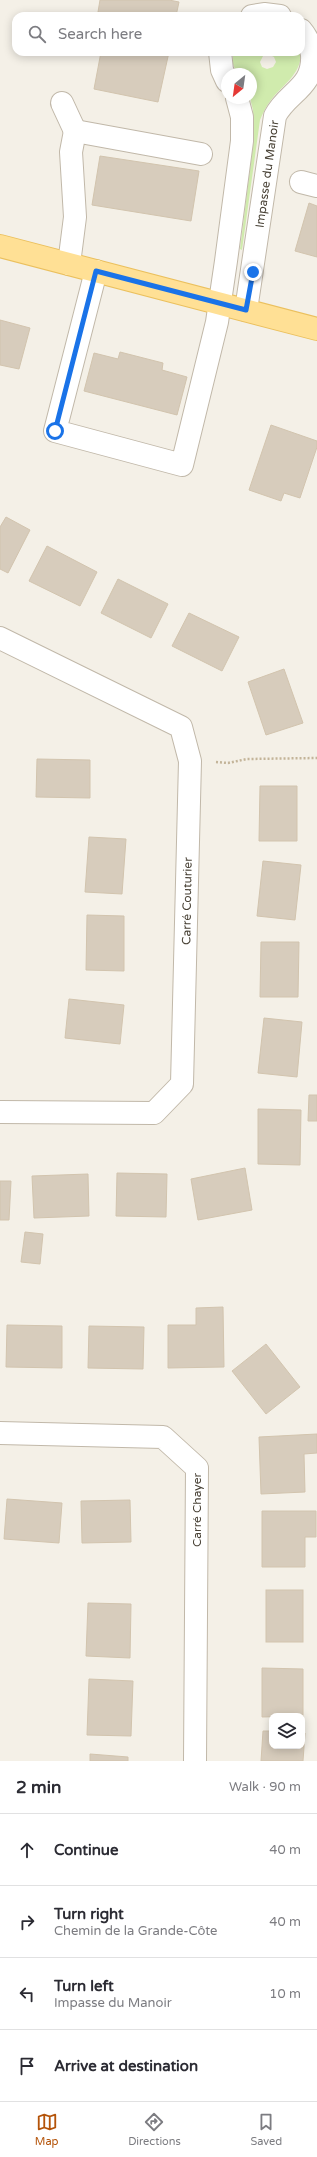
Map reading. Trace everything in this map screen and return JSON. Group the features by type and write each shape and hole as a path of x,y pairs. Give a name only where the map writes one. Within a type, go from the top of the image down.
{"main road":[{"path":"0,246 317,328"}],"street":[{"name":"Impasse du Manoir","path":"246,310 275,116 278,109 303,86 309,77 312,66 308,42 305,37"},
{"path":"220,56 222,68"},
{"path":"62,103 75,132 71,152 75,217 69,264"},
{"path":"96,271 55,431 182,465 217,322 242,141 242,117 239,104"},
{"path":"75,132 201,154"},
{"name":"Carré Couturier","path":"0,638 181,727 190,761 182,1084 154,1113 0,1112"},
{"name":"Carré Chayer","path":"0,1433 163,1437 197,1468 195,1761"}],"path":[{"path":"212,761 228,763 247,759 317,758"}],"green space":[{"path":"233,56 263,56 260,62 262,67 267,69 273,67 276,62 272,56 301,56 298,68 269,102 260,120 242,250 240,249 254,137 252,104 257,104 257,68 235,68"}],"building":[{"path":"100,0 169,0 179,2 177,12 98,12"},
{"path":"100,56 168,56 158,102 94,89"},
{"path":"100,156 199,171 191,221 92,205"},
{"path":"309,203 317,206 317,257 295,251"},
{"path":"0,320 30,328 19,369 0,365"},
{"path":"120,352 163,363 162,370 187,377 177,415 84,391 94,353 118,359"},
{"path":"271,425 317,441 317,447 300,498 284,493 281,501 249,490"},
{"path":"6,517 30,530 8,573 0,569 0,527"},
{"path":"47,546 97,572 80,606 29,581"},
{"path":"118,579 168,604 151,638 101,613"},
{"path":"189,613 239,637 222,671 172,646"},
{"path":"284,669 303,723 266,735 248,682"},
{"path":"37,759 90,760 90,798 36,797"},
{"path":"260,786 297,786 297,841 259,841"},
{"path":"89,837 126,839 122,894 85,892"},
{"path":"263,861 301,865 295,920 257,916"},
{"path":"87,915 124,916 124,971 86,970"},
{"path":"261,942 299,942 298,997 260,997"},
{"path":"69,999 124,1005 120,1044 65,1038"},
{"path":"264,1018 302,1022 297,1077 258,1073"},
{"path":"309,1095 317,1095 317,1121 308,1121"},
{"path":"258,1109 301,1110 300,1165 258,1164"},
{"path":"245,1168 252,1210 198,1220 191,1179"},
{"path":"117,1173 167,1174 166,1217 116,1216"},
{"path":"88,1174 89,1216 34,1218 32,1176"},
{"path":"0,1181 11,1181 9,1220 0,1220"},
{"path":"25,1232 43,1234 40,1264 21,1262"},
{"path":"223,1307 224,1367 168,1368 168,1325 196,1325 196,1308"},
{"path":"7,1325 62,1326 62,1368 6,1367"},
{"path":"89,1326 144,1327 143,1369 88,1368"},
{"path":"266,1344 300,1387 266,1414 232,1371"},
{"path":"317,1434 317,1453 304,1454 305,1492 261,1494 259,1437"},
{"path":"7,1499 62,1503 59,1543 4,1539"},
{"path":"130,1500 131,1542 82,1543 81,1501"},
{"path":"262,1511 316,1511 316,1537 305,1537 305,1567 262,1567"},
{"path":"266,1590 303,1590 303,1642 266,1642"},
{"path":"88,1603 131,1604 130,1658 86,1656"},
{"path":"262,1668 303,1669 303,1713 269,1713 269,1717 262,1717"},
{"path":"89,1679 133,1681 131,1736 87,1735"},
{"path":"263,1731 269,1731 269,1749 304,1749 303,1761 261,1761"},
{"path":"90,1754 128,1757 128,1761 90,1761"}],"route":[{"path":"55,431 96,271 246,310 253,272"}]}
